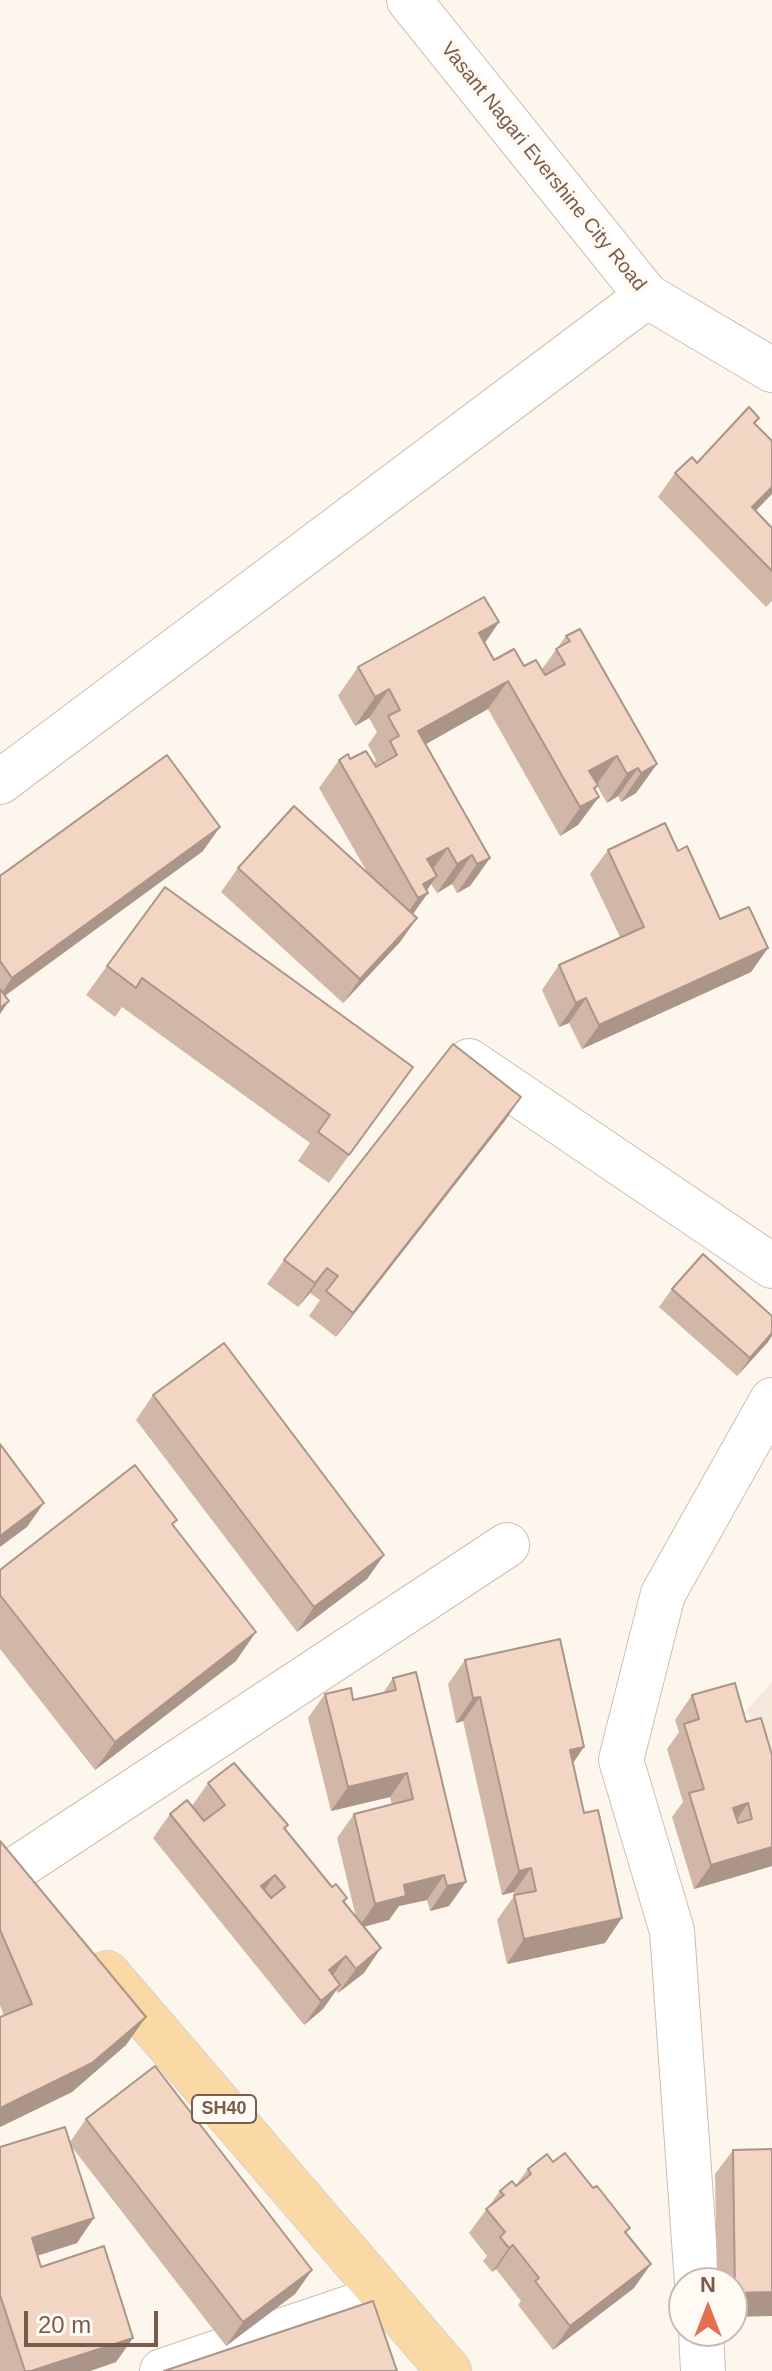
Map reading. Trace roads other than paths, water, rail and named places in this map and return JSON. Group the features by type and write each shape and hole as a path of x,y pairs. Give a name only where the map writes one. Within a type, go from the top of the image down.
{"main road":[{"path":"8,1857 47,1903"},
{"name":"SH40","path":"78,1939 449,2371"}],"street":[{"name":"Vasant Nagari Evershine City Road","path":"409,0 647,296 772,370"},
{"path":"0,782 647,296"},
{"path":"458,1054 772,1266"},
{"path":"696,2267 672,1931 621,1760 663,1594 772,1400"},
{"path":"8,1857 507,1545"},
{"path":"162,2371 384,2296"},
{"path":"702,2347 703,2371"}]}
